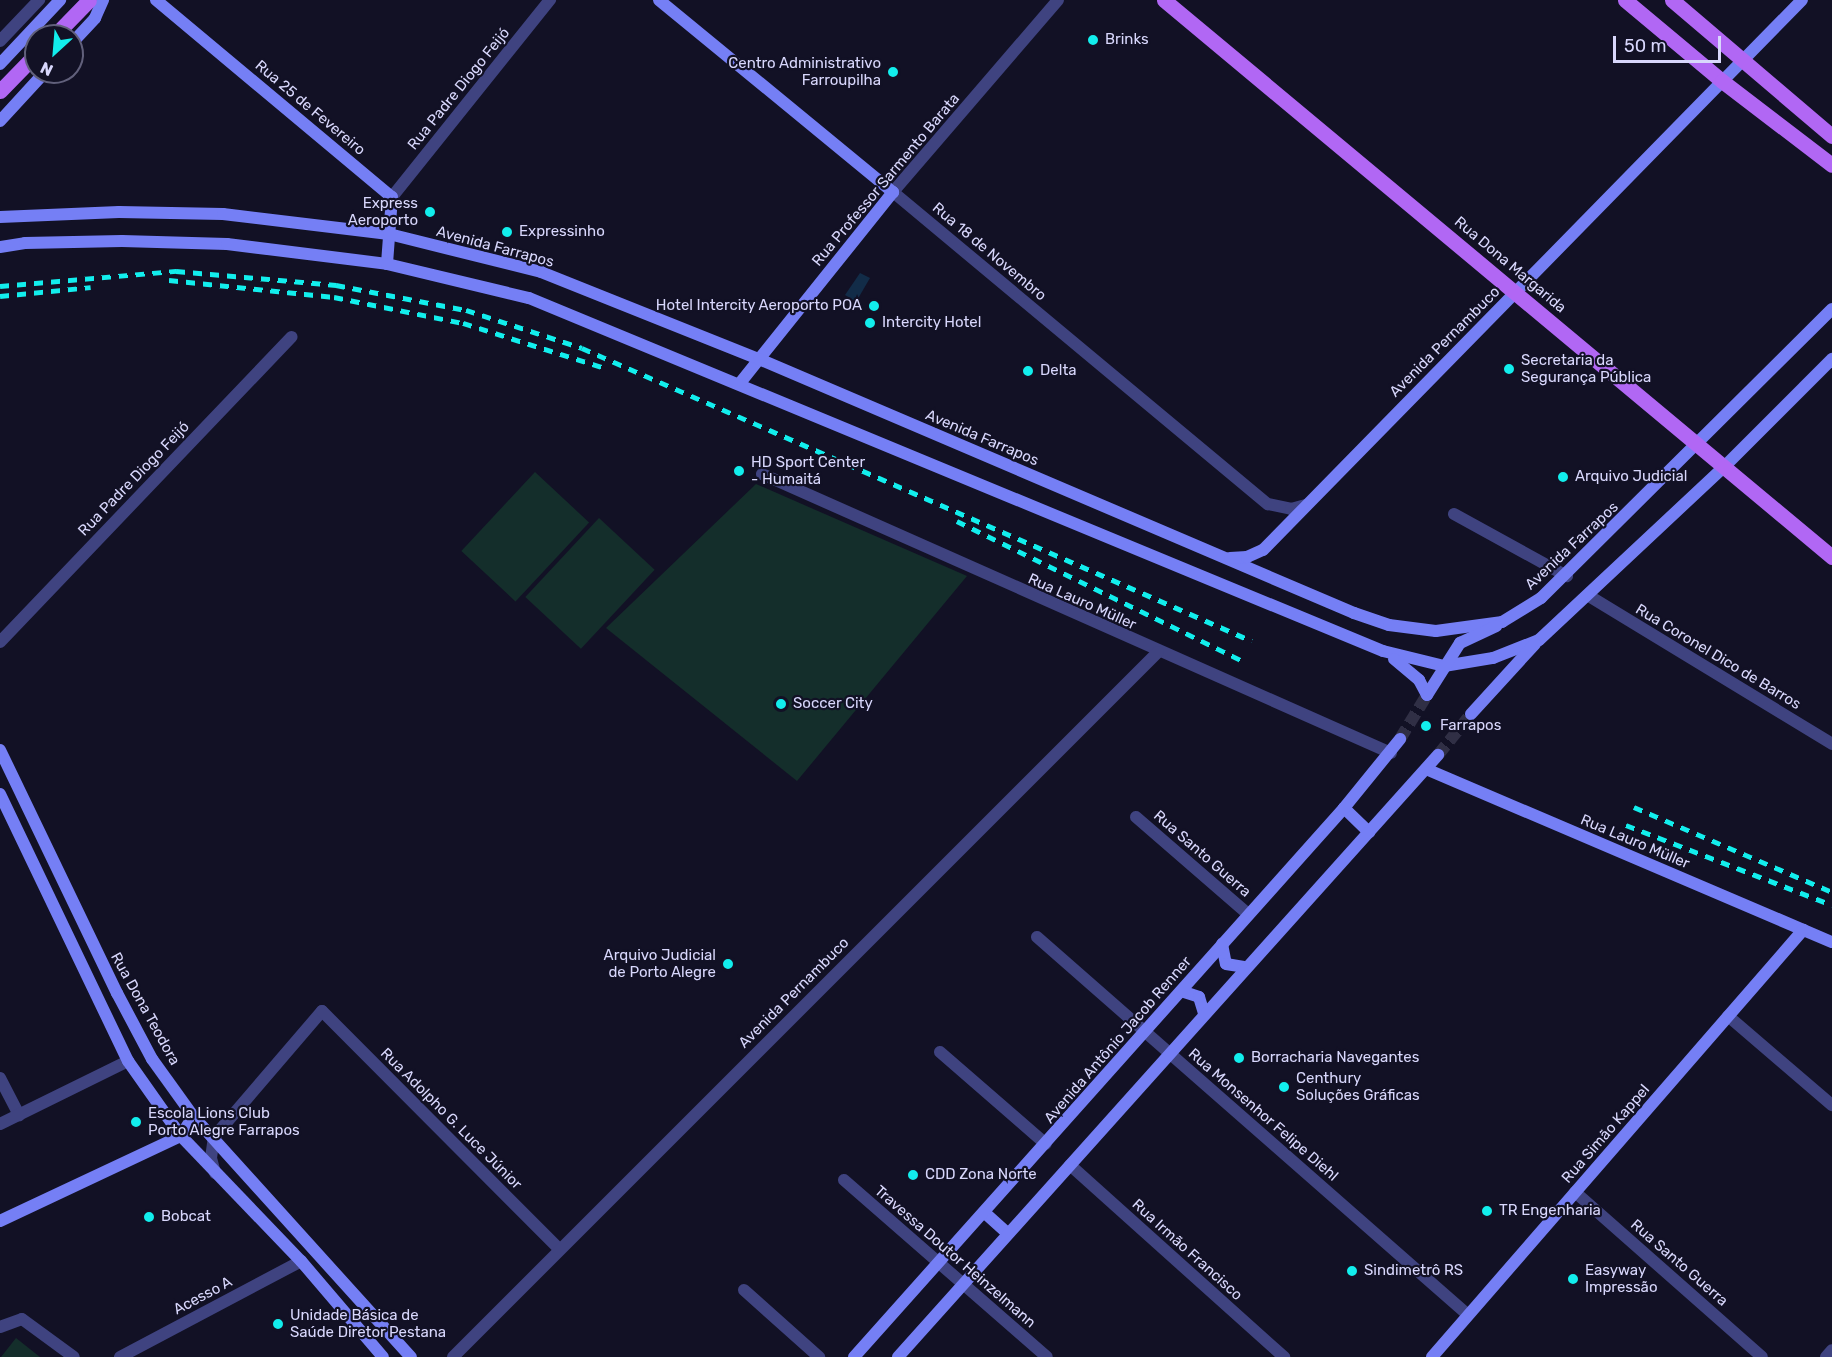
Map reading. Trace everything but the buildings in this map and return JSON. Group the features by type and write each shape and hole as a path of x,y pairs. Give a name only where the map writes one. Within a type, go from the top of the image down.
{"main road":[{"path":"0,64 60,0"},
{"path":"66,24 89,0"},
{"path":"84,30 95,18 103,0"},
{"name":"Rua 25 de Fevereiro","path":"156,0 392,197"},
{"name":"Rua 18 de Novembro","path":"659,0 892,192"},
{"name":"Rua Dona Margarida","path":"1164,0 1832,557"},
{"path":"1625,0 1722,81 1832,165"},
{"path":"1672,0 1832,136"},
{"name":"Avenida Pernambuco","path":"1226,558 1247,557 1263,550 1802,0"},
{"path":"0,91 24,66"},
{"path":"0,121 34,84"},
{"name":"Rua Professor Sarmento Barata","path":"741,382 892,192"},
{"path":"387,264 392,197"},
{"name":"Avenida Farrapos","path":"0,217 119,212 223,214 389,234 541,272 759,359 1389,625 1436,631 1502,622 1541,598 1567,576 1832,309"},
{"path":"0,247 89,242 227,244 387,264 529,298 741,382 1383,651 1443,666 1492,658 1539,640"},
{"path":"1471,714 1539,640 1589,596 1724,467 1832,359"},
{"path":"1383,651 1409,669 1427,695 1443,666 1460,643 1486,634 1502,622"},
{"name":"Avenida Antônio Jacob Renner","path":"854,1357 985,1213 1344,808 1391,753 1400,739"},
{"name":"Rua Dona Teodora","path":"0,750 117,993 152,1059 193,1116 411,1357"},
{"path":"898,1357 1244,967 1438,755"},
{"name":"Rua Lauro Müller","path":"1426,769 1832,942"},
{"path":"0,794 128,1062 181,1136 301,1261 383,1357"},
{"path":"1344,808 1369,832"},
{"name":"Rua Simão Kappel","path":"1432,1357 1803,930"},
{"path":"1222,944 1226,964 1244,967"},
{"path":"1181,991 1199,997 1204,1013"},
{"path":"0,1221 181,1136 193,1116"},
{"path":"985,1213 1008,1233"}],"street":[{"path":"0,41 39,0"},
{"name":"Rua Padre Diogo Feijó","path":"392,197 550,0"},
{"name":"Rua Professor Sarmento Barata","path":"892,192 1058,0"},
{"name":"Rua 18 de Novembro","path":"892,192 1268,504 1279,508 1306,505"},
{"name":"Rua Padre Diogo Feijó","path":"0,642 291,337"},
{"name":"Rua Lauro Müller","path":"762,474 1158,652 1391,753"},
{"path":"1454,514 1567,576"},
{"name":"Rua Coronel Dico de Barros","path":"1589,596 1832,744"},
{"name":"Avenida Pernambuco","path":"453,1357 1158,652"},
{"name":"Rua Santo Guerra","path":"1136,817 1248,914"},
{"name":"Rua Monsenhor Felipe Diehl","path":"1037,937 1468,1315"},
{"name":"Rua Adolpho G. Luce Júnior","path":"214,1137 322,1011 559,1249"},
{"path":"1728,1016 1832,1105"},
{"path":"940,1052 1046,1144"},
{"path":"0,1124 128,1062"},
{"path":"0,1078 19,1115"},
{"path":"214,1137 211,1158 215,1173"},
{"name":"Rua Irmão Francisco","path":"1070,1165 1284,1357"},
{"name":"Travessa Doutor Heinzelmann","path":"844,1180 1047,1357"},
{"name":"Rua Santo Guerra","path":"1575,1192 1762,1357"},
{"name":"Acesso A","path":"120,1357 301,1261"},
{"path":"744,1290 819,1357"},
{"path":"0,1327 15,1320 28,1322 74,1357"},
{"path":"1826,1357 1832,1350"}],"green space":[{"path":"535,472 589,522 515,601 461,551"},
{"name":"Soccer City","path":"756,484 967,576 797,781 606,628"},
{"path":"599,518 655,570 581,649 525,597"},
{"path":"16,1338 40,1357 1,1357"}],"water":[{"path":"860,273 870,278 856,302 845,295"}],"tunnel":[{"path":"1400,739 1427,695"},
{"path":"1438,755 1471,714"}],"railway":[{"path":"0,286 176,271 336,285 466,310 582,348 1252,641"},
{"path":"169,280 334,297 463,323 608,369"},
{"path":"0,296 91,287"},
{"path":"957,521 1243,661"},
{"path":"1634,807 1832,892"},
{"path":"1626,825 1832,905"}],"place":[{"name":"Brinks","path":"1093,40"},
{"name":"Centro Administrativo Farroupilha","path":"893,72"},
{"name":"Express Aeroporto","path":"430,212"},
{"name":"Expressinho","path":"507,232"},
{"name":"Hotel Intercity Aeroporto POA","path":"874,306"},
{"name":"Intercity Hotel","path":"870,323"},
{"name":"Secretaria da Segurança Pública","path":"1509,369"},
{"name":"Delta","path":"1028,371"},
{"name":"HD Sport Center - Humaitá","path":"739,471"},
{"name":"Arquivo Judicial","path":"1563,477"},
{"name":"Soccer City","path":"781,704"},
{"name":"Farrapos","path":"1426,726"},
{"name":"Arquivo Judicial de Porto Alegre","path":"728,964"},
{"name":"Borracharia Navegantes","path":"1239,1058"},
{"name":"Centhury Soluções Gráficas","path":"1284,1087"},
{"name":"Escola Lions Club Porto Alegre Farrapos","path":"136,1122"},
{"name":"CDD Zona Norte","path":"913,1175"},
{"name":"TR Engenharia","path":"1487,1211"},
{"name":"Bobcat","path":"149,1217"},
{"name":"Sindimetrô RS","path":"1352,1271"},
{"name":"Easyway Impressão","path":"1573,1279"},
{"name":"Unidade Básica de Saúde Diretor Pestana","path":"278,1324"}]}
